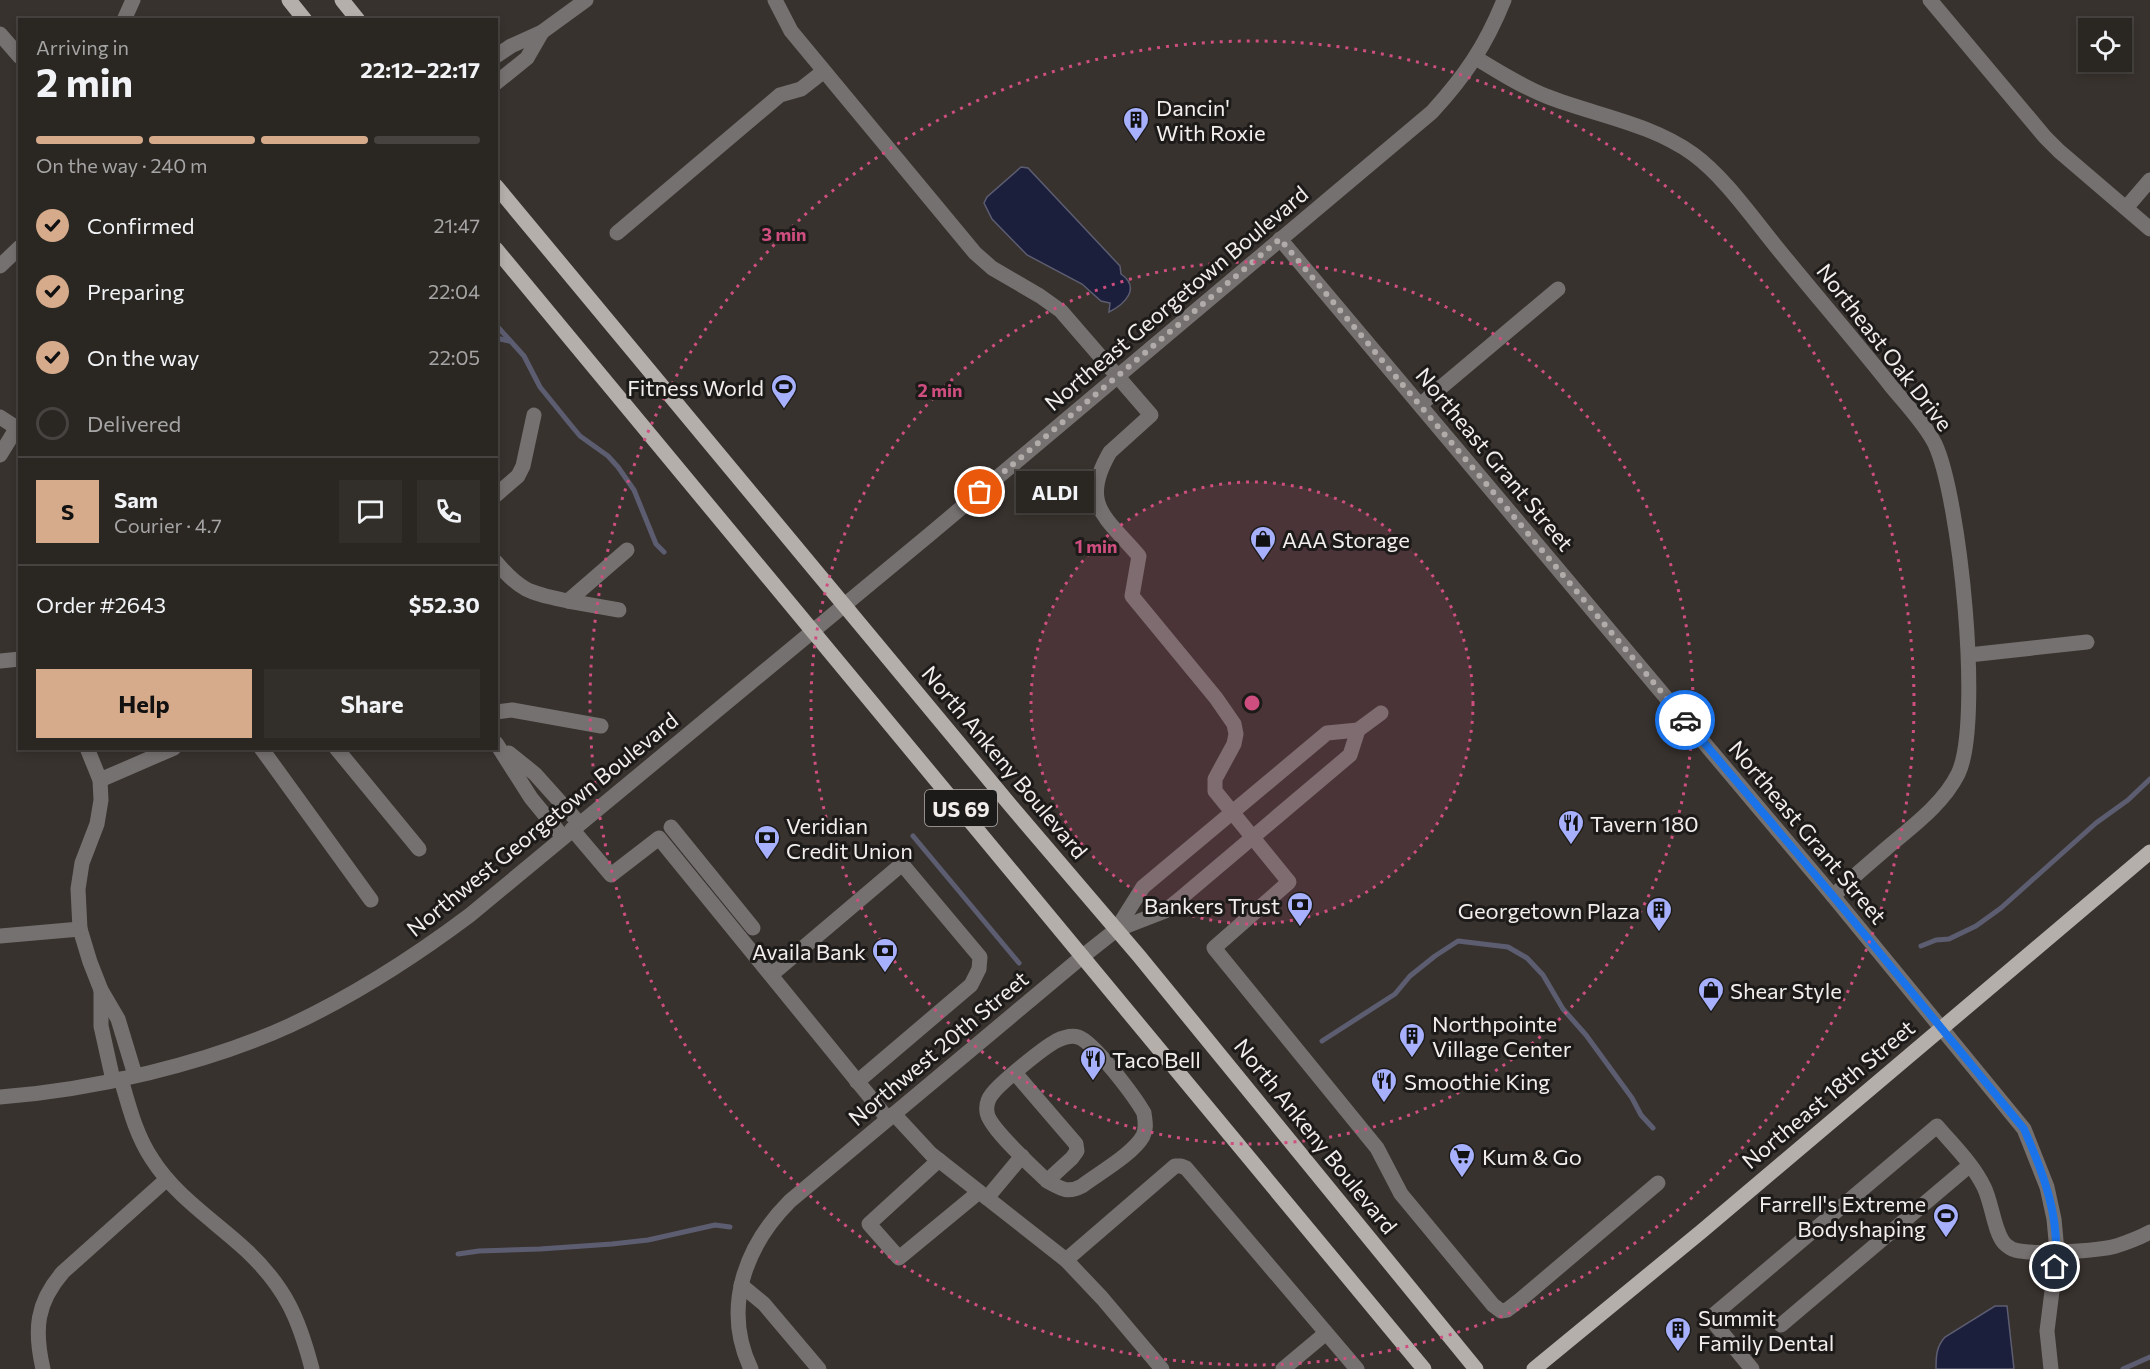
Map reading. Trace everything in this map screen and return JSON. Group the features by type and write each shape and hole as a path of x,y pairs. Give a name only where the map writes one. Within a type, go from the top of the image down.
{"main road":[{"path":"289,0 303,18"},
{"path":"342,0 356,18"},
{"name":"North Ankeny Boulevard","path":"498,188 1236,1073 1476,1369"},
{"name":"US 69","path":"498,251 1206,1102 1424,1369"},
{"name":"Northeast 18th Street","path":"1534,1369 1711,1223 2150,852"}],"street":[{"path":"125,18 133,0"},
{"path":"498,55 542,32 586,0"},
{"path":"775,0 791,31 975,253 992,268 1062,311 1151,415 1110,452 1096,484 1098,507 1139,556 1132,596 1216,698 1234,724 1236,734 1234,744 1215,779 1215,791 1289,882 1214,948 1377,1148 1401,1194 1493,1305 1501,1311 1507,1310 1520,1300 1658,1184"},
{"name":"Northeast Georgetown Boulevard","path":"844,604 1432,112 1455,87 1476,58 1490,34 1504,0"},
{"path":"1930,0 2045,137 2150,229"},
{"path":"498,81 527,58 542,32"},
{"path":"0,34 18,55"},
{"name":"Northeast Oak Drive","path":"1476,58 1544,95 1654,133 1694,154 1724,184 1866,354 1935,444 1946,476 1957,540 1969,655 1967,740 1962,764 1951,786 1930,810 1833,896"},
{"path":"617,233 780,95 801,89 824,71"},
{"path":"2126,208 2150,180"},
{"name":"Northeast Grant Street","path":"1280,239 1833,896 2024,1129 2047,1187 2054,1219 2057,1251 2047,1331 2051,1369"},
{"path":"0,266 18,249"},
{"path":"1420,405 1558,289"},
{"path":"498,493 518,476 523,466 534,415"},
{"path":"0,417 18,430 0,455"},
{"path":"568,601 627,550"},
{"path":"499,570 526,591 619,610"},
{"name":"Northwest Georgetown Boulevard","path":"0,1097 63,1090 123,1078 236,1047 289,1026 394,969 431,945 470,915 844,604"},
{"path":"1969,655 2087,642"},
{"path":"0,661 18,659"},
{"path":"498,712 512,710 601,726"},
{"path":"1116,930 1143,887 1327,733 1358,730 1381,713"},
{"path":"1116,930 1165,911 1350,755 1358,730"},
{"path":"498,744 531,798 571,830"},
{"path":"498,744 535,774 571,830 611,875 658,838 857,1082 891,1117 939,1160 1066,1260 1102,1298 1162,1369"},
{"path":"88,750 100,780 101,800 97,824 82,863 78,889 80,929 101,990 118,1018 123,1078"},
{"path":"100,780 169,750"},
{"path":"262,750 371,900"},
{"path":"338,750 419,849"},
{"path":"671,827 753,928"},
{"path":"771,975 902,864 980,957 979,969 971,985 857,1082"},
{"path":"0,936 80,929"},
{"name":"Northwest 20th Street","path":"751,1369 741,1337 738,1310 741,1285 748,1260 758,1239 773,1218 790,1201 1116,930"},
{"path":"101,990 101,1026 123,1078 138,1134 150,1156 179,1192 247,1251 274,1280 298,1321 312,1369"},
{"path":"1066,1037 1078,1037 1091,1045 1144,1113 1146,1124 1144,1134 1136,1146 1082,1186 1073,1191 1065,1191 1047,1181 1022,1156 987,1114 987,1104 992,1094 1015,1073 1055,1041 1066,1037"},
{"path":"1015,1073 1076,1144 1077,1151 1072,1158 1047,1181"},
{"path":"1752,1369 1710,1318 1936,1126 1970,1165 1984,1187 2004,1243 2012,1250 2057,1251 2114,1246 2150,1232"},
{"path":"939,1160 869,1224 899,1258 983,1195 1022,1156"},
{"path":"1781,1325 1970,1165"},
{"path":"1066,1260 1175,1166 1181,1166 1186,1168 1357,1369"},
{"path":"43,1369 38,1341 38,1321 43,1302 53,1283 167,1179"},
{"path":"741,1285 764,1304 819,1369"},
{"path":"1283,1369 1326,1333"}],"water":[{"path":"1021,167 1028,168 1120,266 1121,274 1127,279 1130,290 1125,300 1115,309 1109,312 1110,303 1101,301 1082,284 1027,255 992,219 984,203 987,197"},
{"path":"1995,1306 2007,1306 2014,1369 1936,1369 1938,1348 1945,1337"}],"waterway":[{"path":"498,327 524,356 540,387 580,436 608,456 618,467 634,490 656,544 664,552"},
{"path":"498,338 509,341"},
{"path":"1921,946 1936,940 1949,939 1976,926 2001,908 2096,823 2128,800 2150,779"},
{"path":"913,836 1019,963"},
{"path":"1322,1041 1395,994 1410,976 1458,941 1508,947 1527,958 1543,975 1563,1009 1586,1035 1632,1098 1641,1115 1653,1128"},
{"path":"458,1254 612,1244 648,1240 715,1225 730,1227"},
{"path":"2123,1369 2150,1357"}],"way so far":[{"path":"980,492 1280,239 1685,720"}],"place":[{"name":"Dancin' With Roxie","path":"1136,143"},
{"name":"Fitness World","path":"784,410"},
{"name":"ALDI","path":"980,492"},
{"name":"AAA Storage","path":"1263,562"},
{"name":"Tavern 180","path":"1571,846"},
{"name":"Veridian Credit Union","path":"767,861"},
{"name":"Bankers Trust","path":"1300,928"},
{"name":"Georgetown Plaza","path":"1659,933"},
{"name":"Availa Bank","path":"885,974"},
{"name":"Shear Style","path":"1711,1013"},
{"name":"Northpointe Village Center","path":"1412,1059"},
{"name":"Taco Bell","path":"1093,1082"},
{"name":"Smoothie King","path":"1384,1104"},
{"name":"Kum & Go","path":"1462,1179"},
{"name":"Farrell's Extreme Bodyshaping","path":"1946,1239"},
{"name":"Summit Family Dental","path":"1678,1353"}],"route":[{"path":"1685,720 2024,1129 2047,1187 2054,1219 2057,1251 2055,1267"}]}
